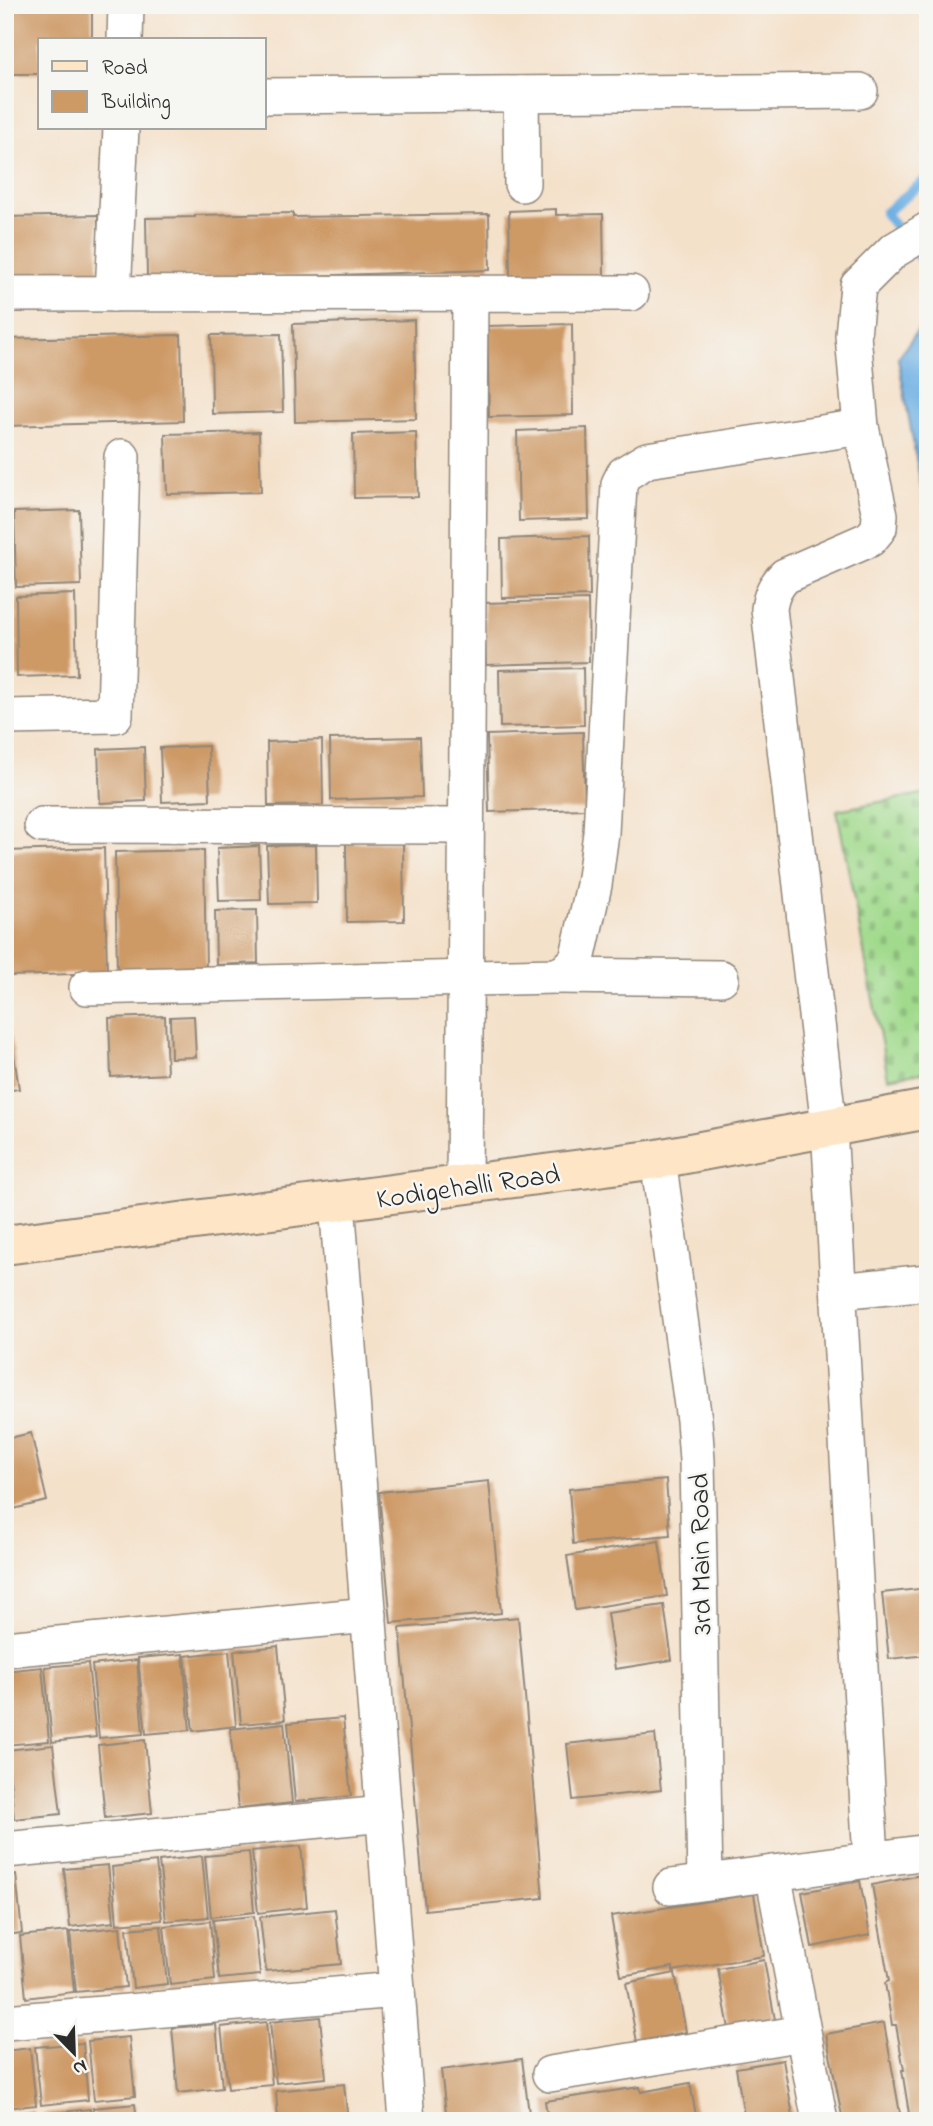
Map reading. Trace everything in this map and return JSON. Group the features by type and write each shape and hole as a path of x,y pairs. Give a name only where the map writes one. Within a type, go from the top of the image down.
{"main road":[{"name":"Kodigehalli Road","path":"5,1245 658,1159 928,1109"}],"street":[{"path":"125,38 126,5"},
{"path":"266,96 860,91"},
{"path":"521,94 522,184"},
{"path":"113,294 121,130"},
{"path":"871,1859 830,1127 769,609 777,583 785,576 870,539 878,528 879,502 861,427 853,335 858,286 914,238"},
{"path":"464,1185 470,293"},
{"path":"5,294 631,293"},
{"path":"556,976 565,972 576,960 594,885 607,743 619,484 624,474 647,460 861,427"},
{"path":"5,717 115,715 122,457"},
{"path":"42,825 466,826"},
{"path":"86,987 556,976 722,978"},
{"name":"3rd Main Road","path":"658,1159 697,1460 688,1884 928,1852"},
{"path":"337,1202 407,2121"},
{"path":"839,1291 928,1282"},
{"path":"5,1649 369,1615"},
{"path":"5,1850 384,1814"},
{"path":"773,1873 820,2121"},
{"path":"5,2022 397,1990"},
{"path":"550,2074 803,2033"}],"green space":[{"path":"928,793 928,1071 888,1078 837,810"}],"water":[{"path":"928,316 928,524 898,358"}],"building":[{"path":"5,5 92,5 92,38 38,38 38,74 5,74"},
{"path":"556,209 556,215 603,214 604,276 510,278 509,211"},
{"path":"293,213 293,217 489,214 490,270 147,278 146,218"},
{"path":"98,215 98,279 5,281 5,217"},
{"path":"414,320 416,419 295,422 293,324"},
{"path":"572,324 573,415 489,417 487,326"},
{"path":"281,334 283,412 212,414 211,335"},
{"path":"181,335 183,421 5,426 5,339"},
{"path":"587,428 589,519 519,521 517,431"},
{"path":"259,432 261,492 167,494 165,434"},
{"path":"416,432 418,497 354,498 353,434"},
{"path":"79,510 81,585 16,587 14,512"},
{"path":"589,536 590,596 502,598 501,539"},
{"path":"75,594 77,675 17,677 16,596"},
{"path":"588,600 589,662 486,665 484,603"},
{"path":"583,668 584,725 500,727 499,670"},
{"path":"583,732 585,809 489,812 487,735"},
{"path":"420,737 422,797 331,800 330,739"},
{"path":"322,740 323,805 268,806 267,742"},
{"path":"208,746 210,800 162,802 160,748"},
{"path":"144,747 146,801 100,803 98,749"},
{"path":"403,841 404,921 347,922 346,843"},
{"path":"316,845 317,903 269,904 267,846"},
{"path":"259,846 261,900 219,901 217,848"},
{"path":"104,848 107,973 8,976 6,851"},
{"path":"204,850 206,970 117,973 115,852"},
{"path":"257,910 258,963 216,965 215,911"},
{"path":"165,1016 167,1074 111,1077 109,1018"},
{"path":"194,1016 196,1057 171,1058 170,1017"},
{"path":"11,1036 19,1089 5,1091 5,1037"},
{"path":"31,1433 47,1501 5,1511 5,1439"},
{"path":"666,1480 670,1535 573,1544 569,1489"},
{"path":"489,1481 501,1613 391,1623 379,1492"},
{"path":"659,1541 667,1596 575,1610 567,1556"},
{"path":"928,1588 928,1655 889,1659 882,1593"},
{"path":"664,1605 672,1660 615,1669 607,1613"},
{"path":"518,1617 543,1898 425,1910 400,1628"},
{"path":"278,1646 285,1720 241,1724 234,1651"},
{"path":"229,1651 236,1726 193,1731 185,1656"},
{"path":"183,1654 190,1730 146,1734 138,1658"},
{"path":"137,1660 143,1734 99,1738 92,1665"},
{"path":"88,1663 96,1737 52,1742 45,1667"},
{"path":"42,1667 49,1741 5,1745 5,1671"},
{"path":"343,1718 351,1796 295,1802 288,1723"},
{"path":"284,1723 292,1803 238,1809 230,1729"},
{"path":"655,1734 661,1790 573,1800 567,1744"},
{"path":"145,1740 152,1813 105,1818 98,1745"},
{"path":"53,1745 61,1814 14,1819 7,1750"},
{"path":"301,1846 307,1907 258,1913 252,1851"},
{"path":"249,1852 254,1912 211,1917 205,1856"},
{"path":"202,1856 208,1917 166,1921 159,1861"},
{"path":"156,1862 162,1920 117,1924 112,1867"},
{"path":"108,1865 114,1922 70,1927 64,1869"},
{"path":"16,1874 22,1933 5,1935 5,1875"},
{"path":"926,1874 928,2117 910,2120 896,2025 892,2025 885,1983 889,1981 872,1885"},
{"path":"860,1881 870,1935 812,1947 802,1892"},
{"path":"754,1894 764,1956 673,1971 673,1967 621,1976 611,1916"},
{"path":"335,1909 341,1964 266,1971 260,1917"},
{"path":"254,1916 260,1975 219,1979 213,1920"},
{"path":"210,1921 215,1980 170,1985 164,1926"},
{"path":"161,1926 167,1984 133,1988 127,1929"},
{"path":"120,1927 126,1987 76,1992 70,1932"},
{"path":"68,1931 74,1992 26,1998 20,1936"},
{"path":"764,1960 776,2025 730,2034 718,1969"},
{"path":"675,1973 686,2032 637,2042 626,1983"},
{"path":"320,2017 326,2078 276,2083 270,2022"},
{"path":"266,2022 272,2085 228,2089 221,2027"},
{"path":"884,2023 901,2119 843,2121 826,2034"},
{"path":"216,2024 222,2088 178,2093 172,2028"},
{"path":"129,2037 135,2096 94,2100 88,2041"},
{"path":"83,2043 88,2100 41,2105 35,2047"},
{"path":"30,2048 36,2105 5,2108 5,2051"},
{"path":"522,2059 530,2121 447,2121 441,2070"},
{"path":"783,2060 794,2121 745,2121 736,2068"},
{"path":"690,2083 697,2121 548,2121 545,2101 640,2087 641,2092"},
{"path":"344,2084 348,2121 278,2121 276,2091"},
{"path":"135,2104 137,2121 94,2121 93,2108"},
{"path":"90,2109 91,2121 43,2121 43,2114"},
{"path":"34,2111 35,2121 5,2121 5,2114"}],"waterway":[{"path":"928,178 885,213 928,269"}]}
